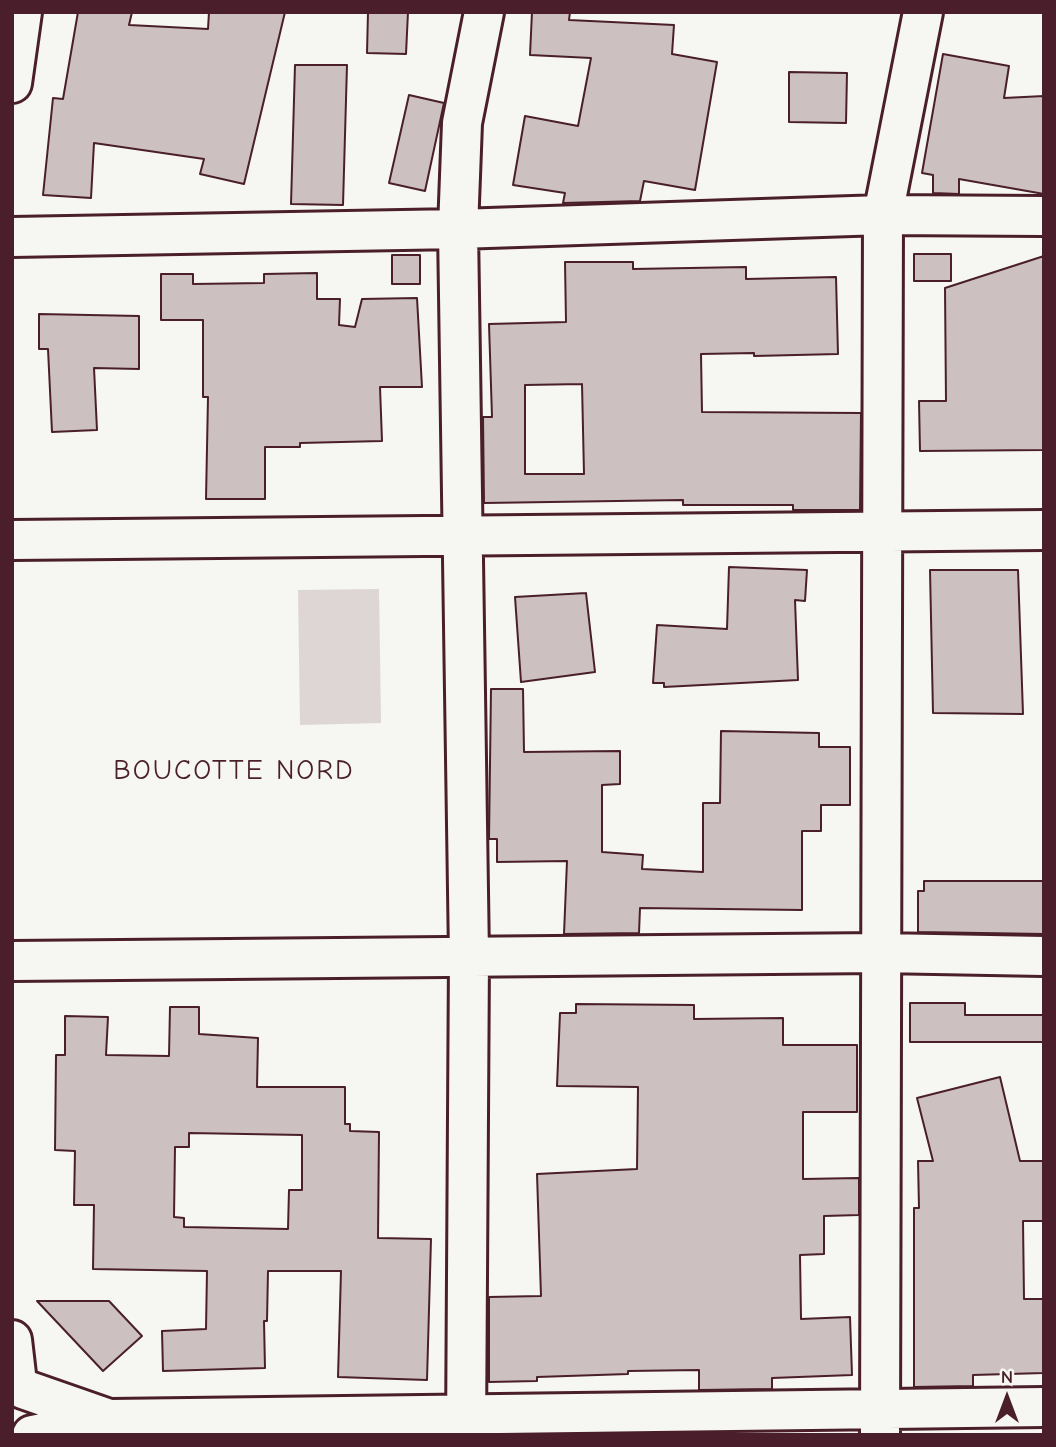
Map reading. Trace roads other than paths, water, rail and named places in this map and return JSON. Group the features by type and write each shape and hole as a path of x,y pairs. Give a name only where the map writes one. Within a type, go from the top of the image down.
{"street":[{"path":"12,83 22,12"},
{"path":"466,1426 469,956 458,229 463,123 484,12"},
{"path":"880,1422 883,215 923,12"},
{"path":"12,236 458,229 883,215 1044,216"},
{"path":"12,540 1044,530"},
{"path":"12,961 880,953 1044,957"},
{"path":"12,1340 17,1385 33,1412 26,1435"},
{"path":"17,1385 111,1419"},
{"path":"32,1435 111,1419 466,1426 880,1422 1044,1407"}],"district":[{"name":"BOUCOTTE NORD","path":"234,771"}]}
